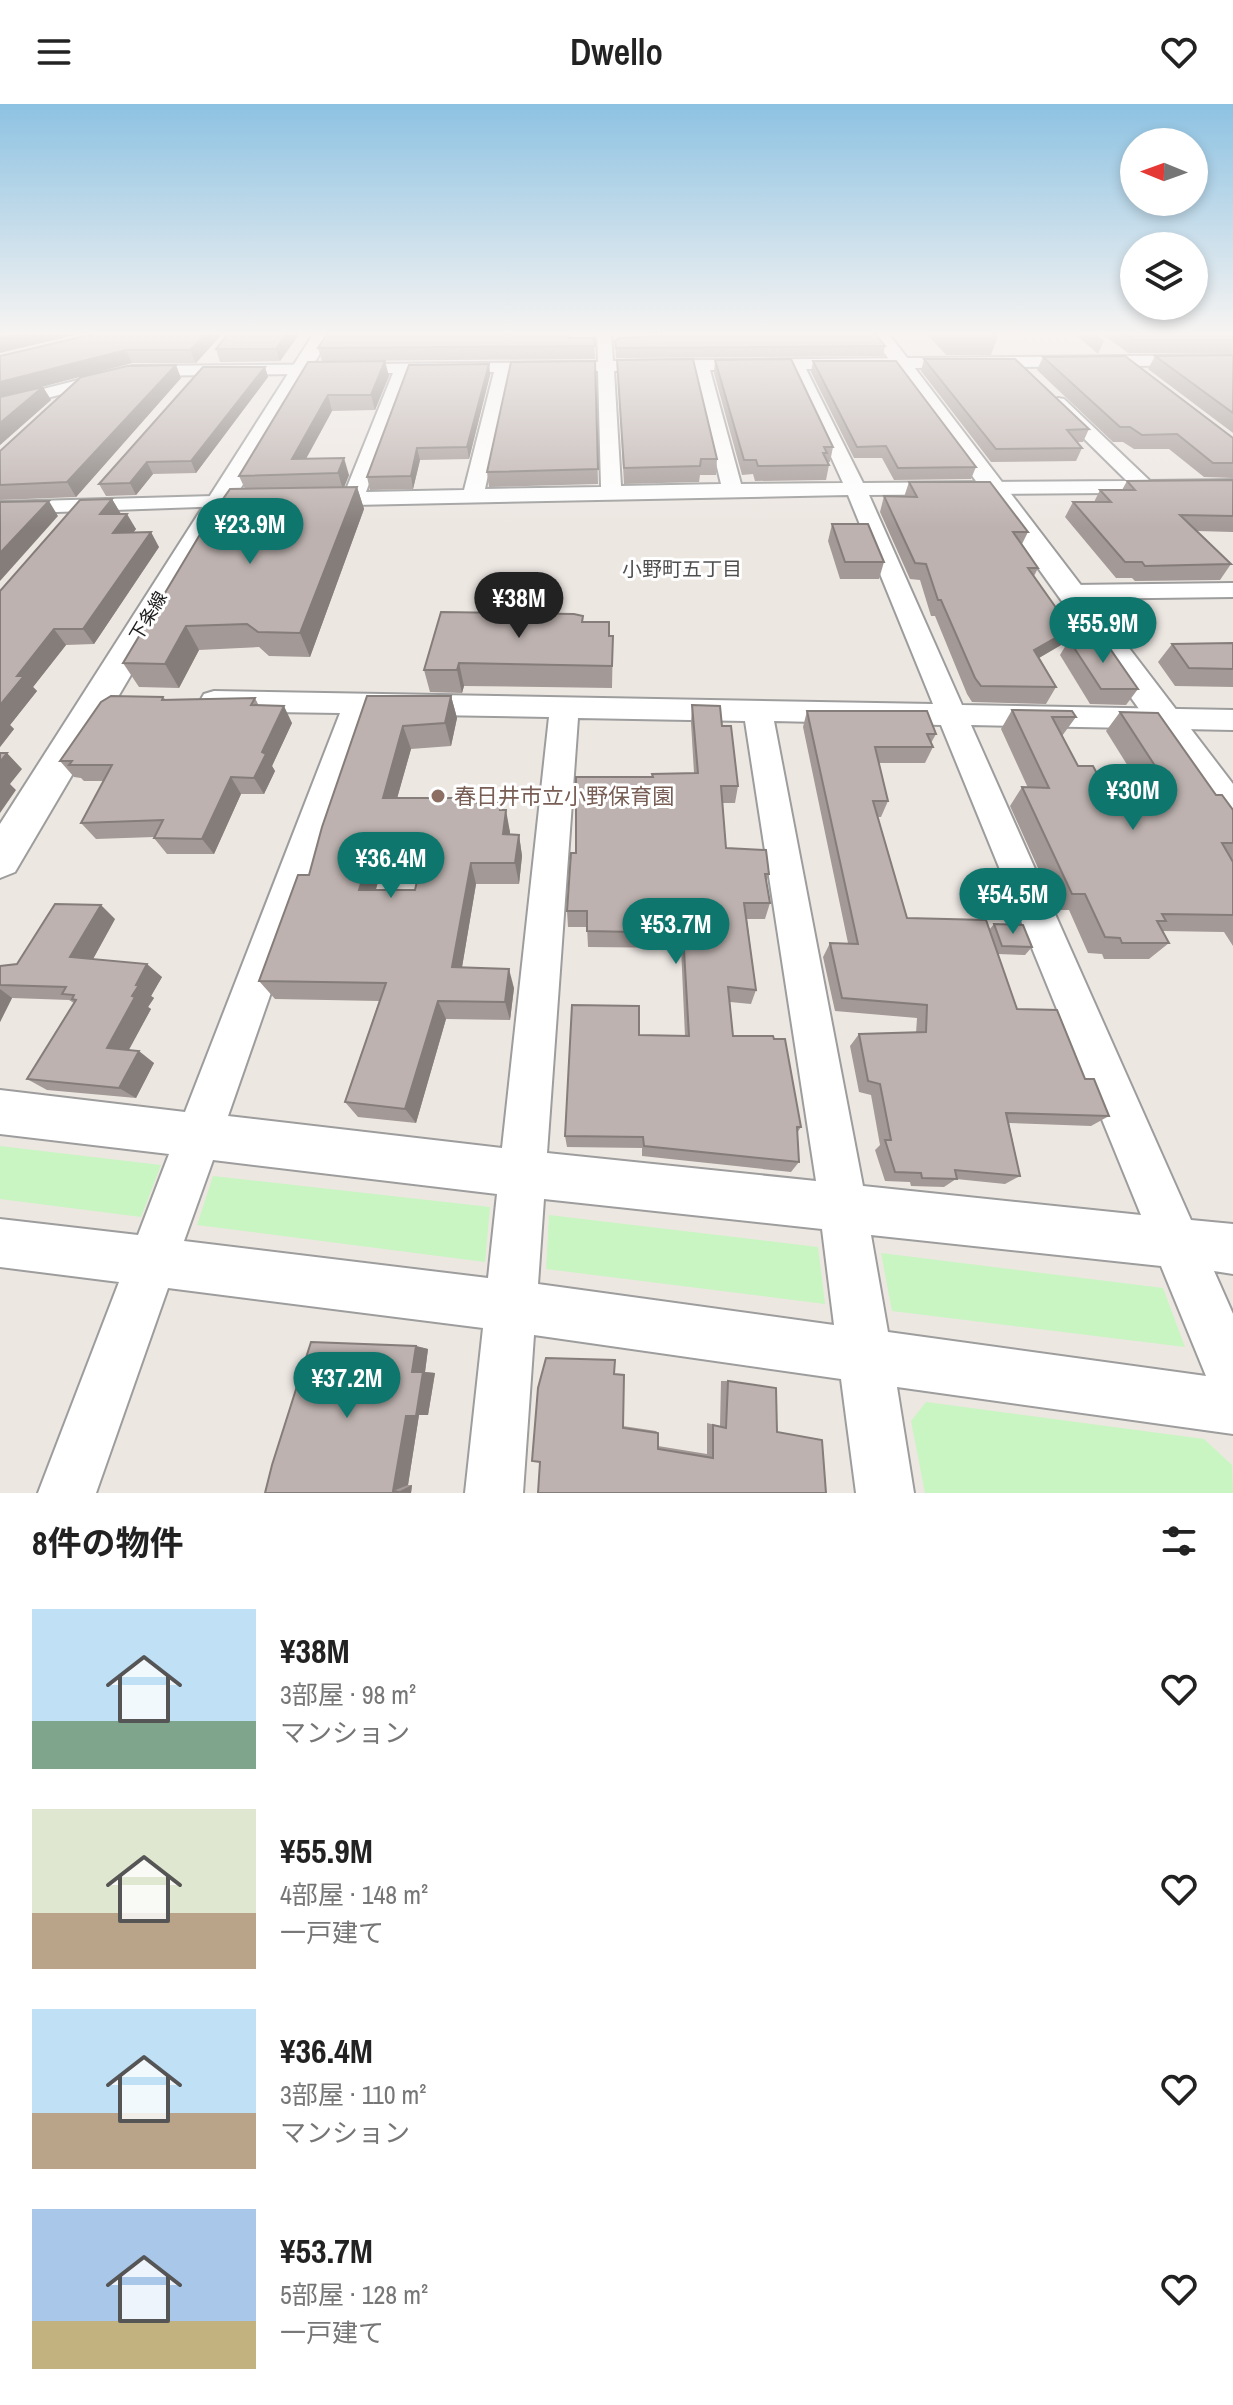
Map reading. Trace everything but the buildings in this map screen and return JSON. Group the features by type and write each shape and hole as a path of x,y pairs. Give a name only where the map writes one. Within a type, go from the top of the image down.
{"street":[{"path":"0,405 29,398"},
{"path":"59,406 68,398"},
{"name":"下条線","path":"0,860 284,398"},
{"path":"353,499 392,398"},
{"path":"473,496 496,398"},
{"path":"607,398 611,493"},
{"path":"709,398 733,490"},
{"path":"812,398 856,489 1233,1376"},
{"path":"925,398 1165,718 1233,815"},
{"path":"1053,398 1145,487"},
{"path":"64,529 104,482"},
{"path":"294,500 733,490 1233,486"},
{"path":"0,508 264,501"},
{"path":"1072,592 1233,590"},
{"path":"99,699 129,699"},
{"path":"190,701 1233,720"},
{"path":"67,1493 357,705"},
{"path":"494,1493 564,707"},
{"path":"758,711 843,1206 862,1353 885,1493"},
{"path":"0,1112 524,1174 1233,1249"},
{"path":"0,1243 511,1306 1233,1407"}],"green space":[{"path":"0,1146 161,1165 141,1217 0,1199"},
{"path":"213,1176 490,1207 485,1262 197,1225"},
{"path":"549,1215 818,1247 825,1304 546,1269"},
{"path":"881,1253 1163,1288 1185,1347 892,1311"},
{"path":"926,1402 1204,1439 1232,1465 1233,1493 925,1493 911,1421"}],"place":[{"name":"春日井市立小野保育園","path":"438,796"}],"district":[{"name":"小野町五丁目","path":"682,568"}]}
